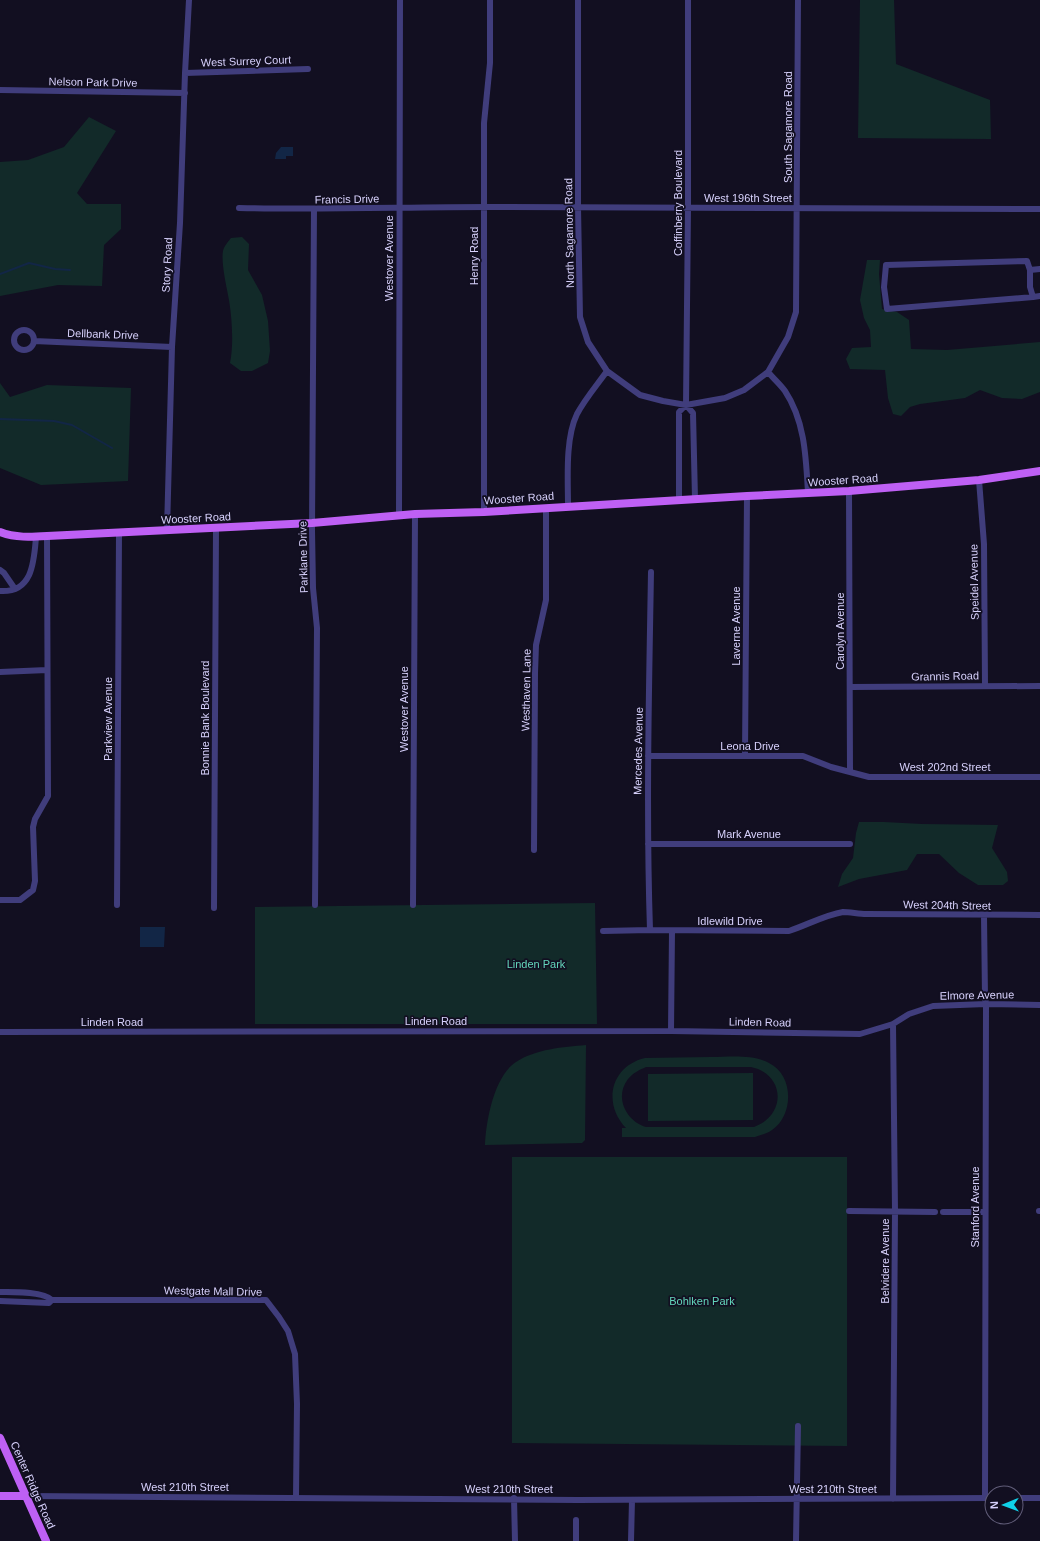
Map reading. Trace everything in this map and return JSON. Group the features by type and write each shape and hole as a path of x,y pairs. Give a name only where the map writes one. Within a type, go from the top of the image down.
{"main road":[{"name":"Wooster Road","path":"0,532 7,534 36,536 119,534 167,530 312,523 398,515 484,512 849,491 979,480 1040,471"},
{"name":"Center Ridge Road","path":"0,1438 46,1541"},
{"path":"0,1496 27,1496"}],"street":[{"name":"Story Road","path":"167,530 172,347 185,73 190,0"},
{"name":"Westover Avenue","path":"398,515 400,0"},
{"name":"Henry Road","path":"484,512 484,123 490,63 490,0"},
{"name":"North Sagamore Road","path":"578,0 578,207 580,317 588,342 607,371 640,395 686,406"},
{"name":"Coffinberry Boulevard","path":"688,0 686,406 693,413 694,499"},
{"name":"South Sagamore Road","path":"686,406 724,398 744,390 768,372 788,337 796,312 798,0"},
{"name":"West Surrey Court","path":"185,73 308,69"},
{"name":"Nelson Park Drive","path":"0,90 185,93"},
{"name":"Francis Drive","path":"239,208 314,209 456,207"},
{"name":"West 196th Street","path":"456,207 1040,209"},
{"name":"Parklane Drive","path":"314,209 312,523 313,588 316,628 315,905"},
{"path":"1033,297 1030,287 1030,270 1027,261 886,264 884,287 887,309 1033,297 1040,296"},
{"path":"1030,270 1040,270"},
{"name":"Dellbank Drive","path":"34,341 172,347"},
{"path":"568,506 569,452 571,434 576,415 607,371"},
{"path":"768,372 785,391 798,418 805,448 808,493"},
{"name":"Coffinberry Boulevard","path":"679,500 679,412 686,406"},
{"name":"Speidel Avenue","path":"979,480 984,544 985,685"},
{"name":"Carolyn Avenue","path":"849,491 850,772"},
{"name":"Laverne Avenue","path":"745,755 747,496"},
{"name":"Westhaven Lane","path":"534,850 535,673 536,645 546,600 546,508"},
{"name":"Westover Avenue","path":"413,905 415,514"},
{"name":"Bonnie Bank Boulevard","path":"214,908 216,528"},
{"name":"Parkview Avenue","path":"117,905 119,534"},
{"path":"0,591 10,592 27,580 34,558 36,536"},
{"path":"0,900 20,900 33,890 35,881 33,827 35,819 48,796 47,536"},
{"path":"0,570 4,573 15,589"},
{"name":"Mercedes Avenue","path":"650,930 648,756 651,572"},
{"path":"0,672 47,670"},
{"name":"Grannis Road","path":"850,687 985,685 1040,686"},
{"name":"Leona Drive","path":"648,756 803,756 831,767 850,772"},
{"name":"West 202nd Street","path":"850,772 870,777 1040,777"},
{"name":"Mark Avenue","path":"648,844 850,844"},
{"name":"Idlewild Drive","path":"602,931 790,931 806,926 825,917 844,912 855,913"},
{"name":"West 204th Street","path":"855,913 984,916 1040,915"},
{"name":"Stanford Avenue","path":"984,916 984,998 986,1004 985,1485"},
{"path":"671,1031 672,931"},
{"name":"Elmore Avenue","path":"872,1031 894,1024 909,1014 933,1006 986,1004 1040,1005"},
{"name":"Belvidere Avenue","path":"893,1499 895,1211 894,1024"},
{"name":"Linden Road","path":"0,1032 671,1031 860,1034 872,1031"},
{"path":"849,1211 934,1212"},
{"path":"943,1212 985,1212"},
{"name":"Westgate Mall Drive","path":"0,1292 40,1295 52,1300 266,1300 280,1317 288,1331 295,1354 297,1413 296,1497"},
{"name":"Westgate Mall Drive","path":"0,1301 49,1303 52,1300"},
{"path":"796,1541 798,1426"},
{"name":"West 210th Street","path":"27,1496 514,1498 632,1500 984,1498"},
{"path":"514,1498 515,1541"},
{"path":"1024,1498 1040,1498"},
{"path":"631,1541 632,1500"},
{"path":"576,1520 576,1541"}],"green space":[{"path":"860,0 894,0 896,64 990,100 991,139 858,138"},
{"path":"89,117 116,131 77,193 87,204 121,204 121,229 104,245 102,286 58,285 0,296 0,162 28,160 64,147"},
{"path":"242,237 249,244 248,270 262,295 268,321 270,351 268,363 252,371 241,371 230,363 232,347 231,320 224,273 223,251 224,247 231,238"},
{"path":"867,260 880,260 879,274 882,309 897,312 909,320 911,349 947,350 1040,342 1040,392 1022,399 1002,398 980,390 965,398 920,404 910,407 901,416 893,414 888,398 885,370 850,369 846,359 852,348 871,347 870,330 864,318 860,300"},
{"path":"0,383 10,397 47,385 131,388 128,481 41,485 0,468"},
{"path":"859,822 998,825 992,848 1007,872 1008,881 1003,885 978,885 959,873 939,854 917,854 907,870 859,879 838,887 842,874 853,858"},
{"name":"Linden Park","path":"595,903 597,1024 255,1024 255,907"},
{"path":"586,1045 585,1140 582,1143 485,1145 489,1112 497,1088 508,1069 516,1062 541,1051"},
{"path":"748,1057 762,1060 777,1069 783,1076 787,1086 787,1105 784,1115 772,1130 755,1137 622,1137 622,1128 626,1128 614,1108 612,1097 614,1087 618,1077 624,1069 633,1062 645,1058","holes":["646,1067 751,1067 762,1071 770,1078 776,1086 778,1095 777,1105 772,1114 765,1121 754,1127 646,1127 633,1120 624,1108 622,1101 624,1086 632,1075"]},
{"path":"753,1073 753,1120 648,1121 648,1074"},
{"name":"Bohlken Park","path":"512,1157 847,1157 847,1446 512,1443"}],"water":[{"path":"281,147 293,147 293,156 286,156 286,159 275,159 276,153"},
{"path":"140,927 165,927 164,947 140,947"}],"waterway":[{"path":"0,274 29,263 55,269 70,270"},
{"path":"0,419 54,421 72,425 112,448"}]}
